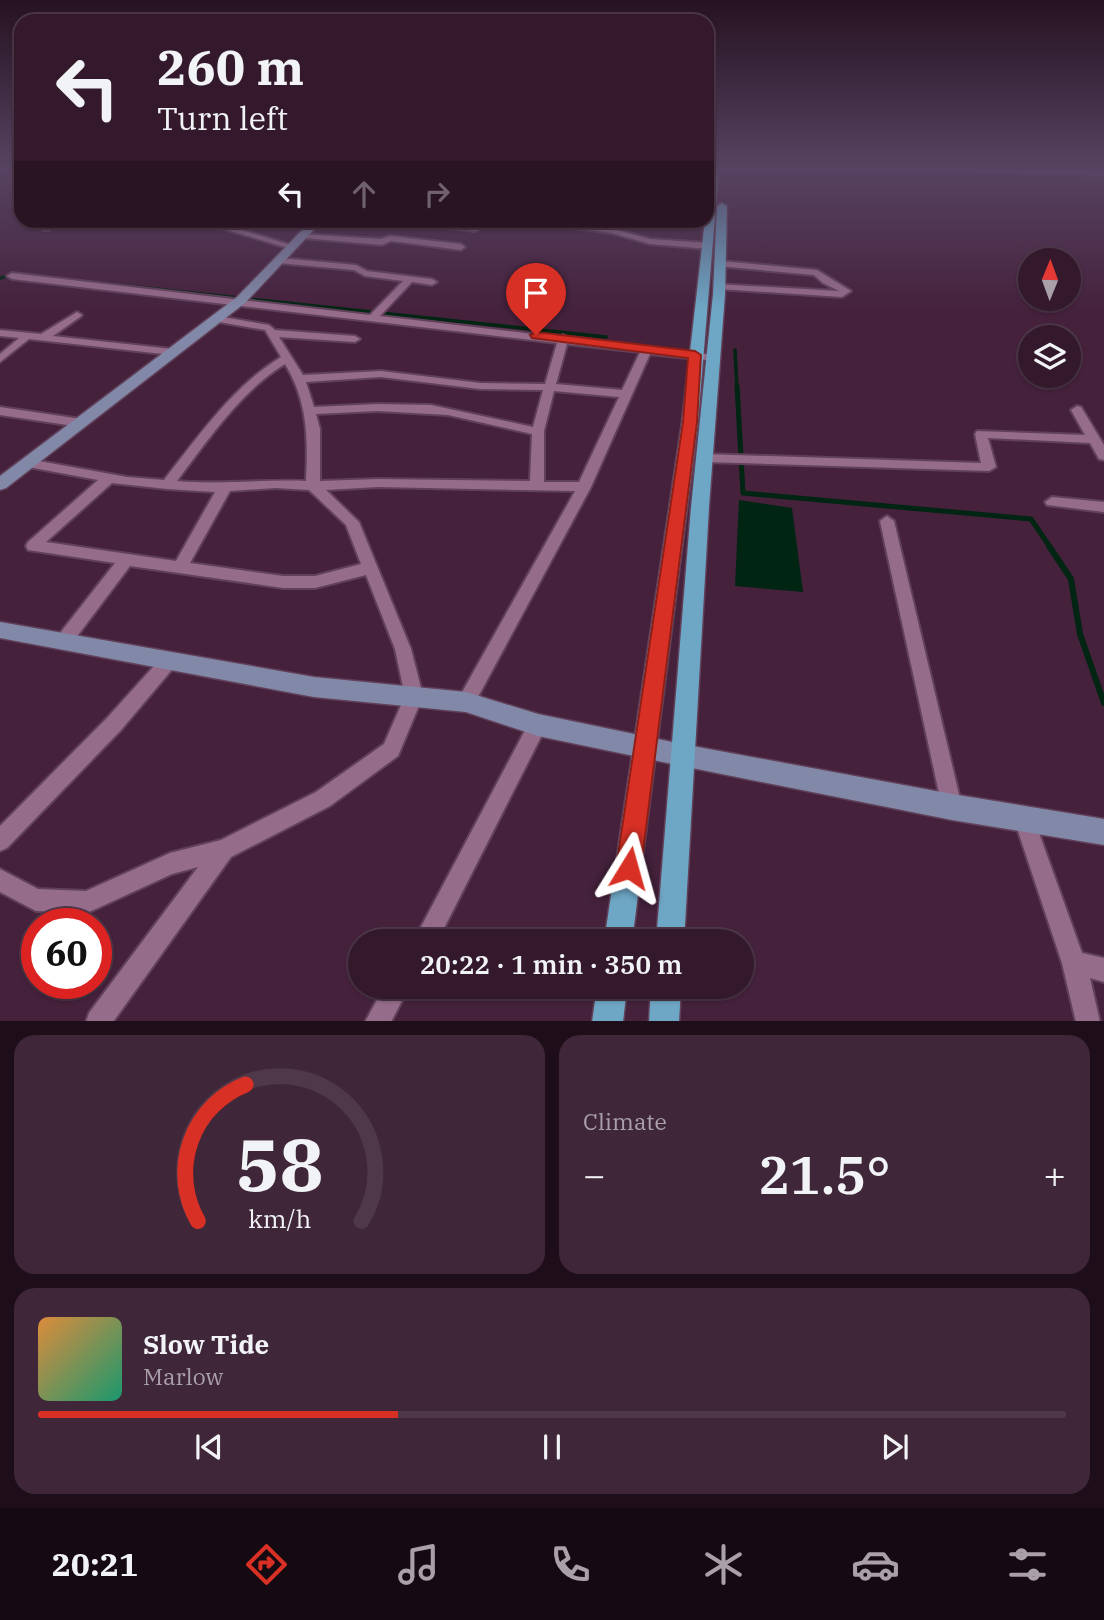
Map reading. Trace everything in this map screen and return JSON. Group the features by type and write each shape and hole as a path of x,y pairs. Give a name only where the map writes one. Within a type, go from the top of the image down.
{"main road":[{"path":"671,929 682,755 715,358 723,216"},
{"path":"620,929 690,422 709,228"},
{"path":"607,1021 610,999"},
{"path":"664,1021 666,999"}],"street":[{"path":"226,228 294,247"},
{"path":"0,484 243,298 310,228"},
{"path":"303,236 382,242 390,238 397,228"},
{"path":"466,228 475,229"},
{"path":"591,228 650,241 709,246"},
{"path":"390,238 460,247"},
{"path":"281,261 356,268 365,273 432,282"},
{"path":"720,264 817,273 846,291 842,293 720,286"},
{"path":"12,276 243,298 373,317 715,358"},
{"path":"373,317 410,279"},
{"path":"41,339 77,315"},
{"path":"217,319 260,325 273,332 355,339"},
{"path":"0,880 36,900 87,902 170,863 224,850 323,799 391,750 414,696 403,649 352,522 313,486 314,429 300,379 273,332"},
{"path":"0,333 25,338 172,352"},
{"path":"0,359 25,338"},
{"path":"537,484 538,431 563,338"},
{"path":"466,702 584,487 647,349"},
{"path":"167,485 219,420 274,365 287,358"},
{"path":"300,379 381,374 480,386 548,387 627,394"},
{"path":"308,411 359,407 450,412 498,426 538,431"},
{"path":"1077,410 1104,456"},
{"path":"0,411 80,423"},
{"path":"705,458 989,467 981,434 1094,439"},
{"path":"28,463 109,478 167,485 225,487 378,483 584,487"},
{"path":"109,478 33,546 283,582 315,582 370,568"},
{"path":"180,567 225,487"},
{"path":"1052,502 1104,507"},
{"path":"887,521 952,807"},
{"path":"63,642 127,559"},
{"path":"0,630 314,687 466,702 538,725 682,755 952,807 1104,832"},
{"path":"0,841 114,724 169,661"},
{"path":"431,929 538,725"},
{"path":"1024,819 1074,963 1088,1021"},
{"path":"98,1021 224,850"},
{"path":"1074,963 1104,970"},
{"path":"377,1021 390,999"}],"shaded area":[{"path":"739,500 792,508 803,592 735,586"}],"waterway":[{"path":"0,278 15,274"},
{"path":"24,275 606,337"},
{"path":"735,350 737,388"},
{"path":"737,386 743,493 1031,519 1050,547"},
{"path":"1049,546 1071,579 1080,634 1104,703"}],"route":[{"path":"536,335 695,355 690,422 629,868"}]}
